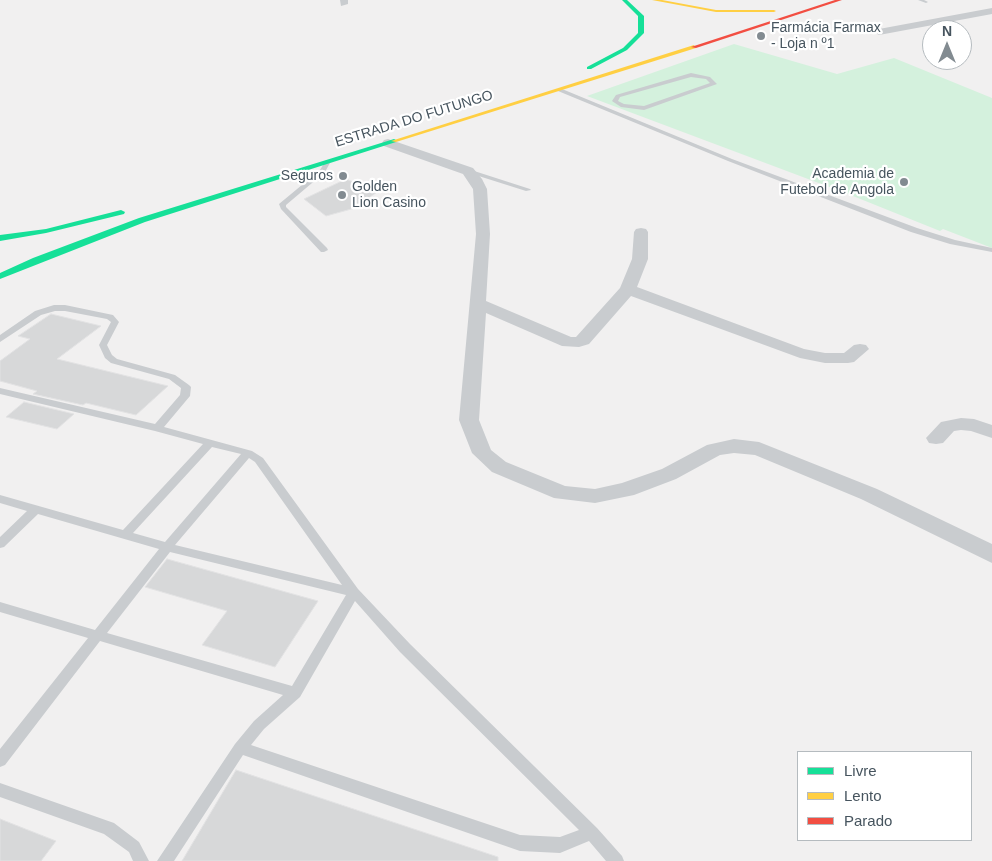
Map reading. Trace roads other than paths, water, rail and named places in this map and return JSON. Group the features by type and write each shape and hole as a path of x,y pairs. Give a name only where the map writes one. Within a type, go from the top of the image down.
{"main road":[{"name":"ESTRADA DO FUTUNGO","path":"0,276 36,260 142,220 328,161 389,136 593,66 635,41 641,33 641,16 624,0"},
{"path":"654,0 706,10 749,12 793,8 828,0"},
{"name":"ESTRADA DO FUTUNGO","path":"389,136 560,90 840,0"},
{"path":"0,238 46,231 126,211 31,245"}],"street":[{"path":"879,32 989,13"},
{"path":"389,136 468,171 480,189 483,225 469,420 482,454 499,467 562,493 595,496 634,487 669,474 714,450 734,446 759,448 869,494 990,550"},
{"path":"477,304 574,343 584,340 628,289 640,259 641,232"},
{"path":"628,289 800,353 825,358 848,358 860,349"},
{"path":"936,438 948,426 961,424 974,425 992,432"}],"lane":[{"path":"920,0 926,2"},
{"path":"604,108 618,104 637,108 650,106 708,88 714,82 703,77 680,77 618,96 615,99 618,104"},
{"path":"560,90 780,180 914,230 953,242 992,250"},
{"path":"324,250 283,208 282,204 323,171 328,161"},
{"path":"468,171 528,190"},
{"path":"0,339 38,313 54,308 65,308 110,317 115,322 103,345 108,356 114,361 172,376 186,387 185,396 157,428"},
{"path":"0,391 157,428 248,454 259,460 354,592 405,648 592,833 616,861"},
{"path":"126,534 210,443"},
{"path":"0,760 167,547 248,454"},
{"path":"0,499 167,547 354,592"},
{"path":"0,544 36,509"},
{"path":"165,861 240,748 259,725 294,693 354,592"},
{"path":"0,607 294,693"},
{"path":"240,748 520,843 560,845 592,833"},
{"path":"0,790 109,828 134,847 141,861"}],"place":[{"name":"Farmácia Farmax - Loja n º1","path":"761,36"},
{"name":"Seguros","path":"343,176"},
{"name":"Academia de Futebol de Angola","path":"904,182"},
{"name":"Golden Lion Casino","path":"342,195"}]}
